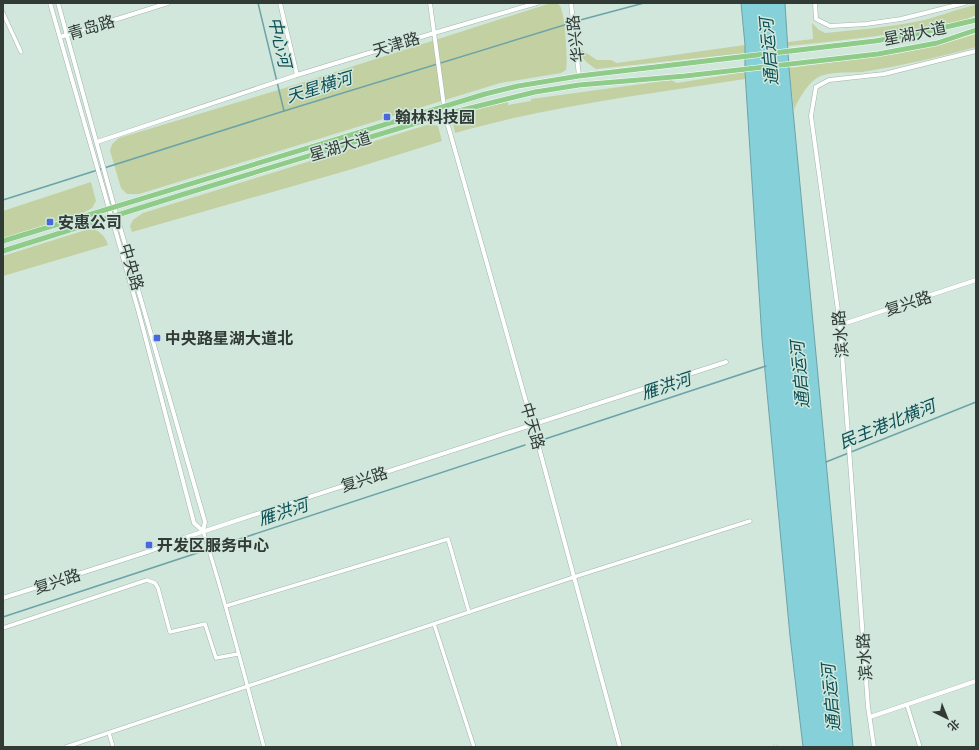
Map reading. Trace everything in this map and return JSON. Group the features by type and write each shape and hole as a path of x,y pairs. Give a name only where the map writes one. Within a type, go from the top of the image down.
{"main road":[{"name":"星湖大道","path":"3,241 444,106 518,86 579,76 912,35 976,20"},
{"name":"星湖大道","path":"3,251 446,114 535,92 579,85 685,76 854,57 910,49 976,30"}],"street":[{"name":"中央路","path":"50,3 101,180 111,207 205,522 203,531"},
{"name":"中央路","path":"58,3 107,178 111,207"},
{"name":"青岛路","path":"60,37 168,3"},
{"path":"280,3 297,75"},
{"name":"中天路","path":"430,3 446,114 620,747"},
{"name":"天津路","path":"97,142 297,75 537,3"},
{"name":"华兴路","path":"571,3 579,76"},
{"path":"815,3 816,19 830,26 902,19 965,3"},
{"path":"3,13 22,52"},
{"name":"滨水路","path":"874,747 870,717 840,325 812,116 816,87 828,80 884,74 976,50"},
{"path":"114,217 194,523 203,531 213,562 264,747"},
{"name":"复兴路","path":"840,325 976,280"},
{"name":"复兴路","path":"3,598 150,551 203,531 726,362"},
{"path":"66,747 574,577 750,520"},
{"path":"226,606 448,539 469,612"},
{"path":"3,628 147,580 155,583 158,588 170,632 205,624 216,658 238,654"},
{"path":"434,624 474,747"},
{"path":"870,717 976,681"},
{"path":"907,705 920,747"},
{"path":"108,733 113,747"}],"green space":[{"path":"551,3 556,3 562,10 566,37 567,65 566,70 561,73 500,83 139,194 127,194 121,188 110,151 112,144 119,138 285,88"},
{"path":"976,5 976,15 959,22 932,28 788,46 788,42 813,39 812,23 819,30 825,33 869,29 922,21"},
{"path":"976,34 976,47 891,67 862,72 833,73 817,78 807,88 794,110 789,68 896,54 939,45"},
{"path":"745,45 745,53 596,69 584,59 580,51 582,50 597,60 611,60 617,63"},
{"path":"745,72 745,79 562,108 526,115 455,133 454,123 458,116 479,108 508,102 508,105 531,101 531,99 671,80 677,83"},
{"path":"430,124 438,126 442,141 349,170 132,232 130,226 133,220 143,213"},
{"path":"91,182 96,201 92,208 83,213 3,238 3,211"},
{"path":"94,229 103,236 108,245 3,276 3,256 86,230"}],"water":[{"name":"通启运河","path":"741,3 785,3 789,68 853,747 803,747 790,636 762,339 745,72 745,45"}],"waterway":[{"name":"中心河","path":"258,3 284,111"},
{"name":"天星横河","path":"3,200 284,111 584,19 644,3"},
{"name":"雁洪河","path":"542,440 766,366"},
{"name":"民主港北横河","path":"826,462 976,402"},
{"name":"雁洪河","path":"3,617 525,445"}],"place":[{"name":"翰林科技园","path":"387,117"},
{"name":"安惠公司","path":"50,222"},
{"name":"中央路星湖大道北","path":"157,338"},
{"name":"开发区服务中心","path":"149,545"}]}
